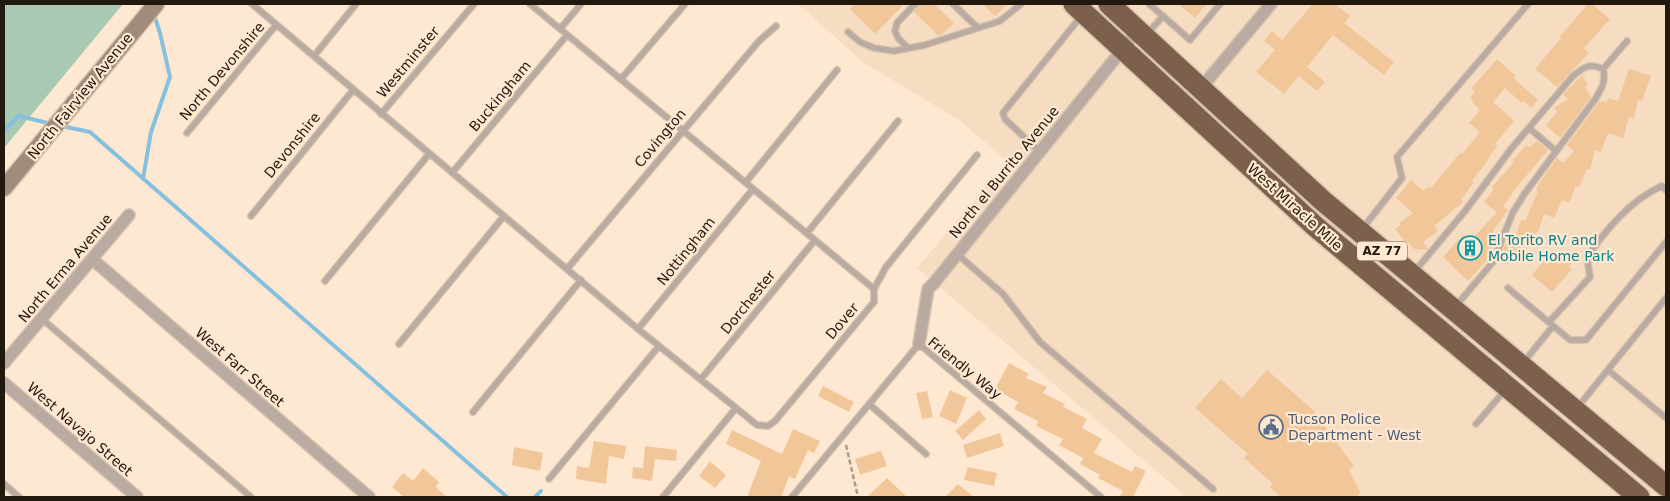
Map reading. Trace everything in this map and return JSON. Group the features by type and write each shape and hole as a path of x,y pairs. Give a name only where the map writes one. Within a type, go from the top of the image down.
{"highway":[{"name":"West Miracle Mile","path":"1109,4 1311,190 1666,486"},
{"name":"West Miracle Mile","path":"1079,8 1316,227 1639,497"}],"street":[{"name":"North Fairview Avenue","path":"4,188 156,4"},
{"path":"1201,88 1271,4"},
{"name":"North el Burrito Avenue","path":"919,344 928,289 1122,49 1141,33"},
{"name":"North Erma Avenue","path":"4,363 129,215"},
{"name":"West Farr Street","path":"92,259 369,497"},
{"name":"West Navajo Street","path":"4,383 136,497"}],"lane":[{"path":"252,4 638,329 736,408 663,497"},
{"path":"314,56 356,4"},
{"name":"Westminster","path":"381,114 474,4"},
{"path":"530,4 874,289"},
{"path":"560,29 581,4"},
{"path":"621,79 685,4"},
{"path":"908,48 898,38 895,31 897,23 915,4"},
{"path":"953,4 978,28"},
{"path":"848,32 860,42 874,48 894,50 908,48 925,45 1000,21 1021,4"},
{"path":"1149,4 1190,40 1220,4"},
{"path":"1360,232 1402,178 1397,157 1528,4"},
{"path":"1040,152 1004,119 1003,113 1079,8"},
{"path":"1141,33 1163,16"},
{"name":"North Devonshire","path":"187,132 276,25"},
{"name":"Covington","path":"567,269 759,41 776,26"},
{"name":"Buckingham","path":"452,173 567,35"},
{"path":"1603,70 1627,41"},
{"path":"1412,275 1465,212 1529,128 1572,77 1588,66 1596,66 1603,70 1605,76 1600,92 1513,212 1493,262 1454,309"},
{"path":"746,182 836,70"},
{"name":"Devonshire","path":"251,216 353,90"},
{"path":"807,233 898,121"},
{"path":"1529,128 1556,151"},
{"path":"325,281 429,154"},
{"name":"Dover","path":"736,408 757,425 768,426 775,422 874,302 874,289 886,267 977,155"},
{"path":"1521,365 1551,324 1590,277 1587,257 1607,228 1648,192 1662,186 1666,190"},
{"name":"Nottingham","path":"638,329 753,189"},
{"path":"399,344 504,216"},
{"name":"Dorchester","path":"701,380 815,240"},
{"path":"1508,288 1570,340 1586,340 1666,242"},
{"path":"957,254 1003,294 1040,342 1213,489"},
{"path":"473,412 581,280"},
{"path":"1576,410 1666,298"},
{"path":"42,318 251,497"},
{"name":"Friendly Way","path":"792,497 919,344 1101,497"},
{"path":"549,480 659,346"},
{"path":"1608,370 1666,418"},
{"path":"1476,424 1507,387"},
{"path":"870,404 926,454"},
{"path":"4,484 19,497"}],"path":[{"path":"843,436 858,497"}],"shaded area":[{"path":"798,4 1666,4 1666,497 1181,497 1183,494 917,268 1007,161 959,120 864,63"}],"green space":[{"path":"4,4 123,4 4,148"}],"building":[{"path":"855,4 904,4 875,34 850,9"},
{"path":"920,4 934,4 954,23 939,36 914,12"},
{"path":"982,4 1007,4 995,16"},
{"path":"1178,4 1207,4 1195,18"},
{"path":"1313,4 1335,4 1350,16 1344,23 1394,62 1384,75 1333,35 1307,67 1325,82 1317,91 1299,76 1284,94 1256,72 1275,50 1264,41 1272,31 1282,40"},
{"path":"1588,4 1592,4 1610,19 1584,48 1589,53 1557,87 1535,69"},
{"path":"1497,59 1516,76 1513,78 1538,100 1531,108 1524,101 1522,103 1505,88 1493,102 1514,121 1495,144 1498,146 1472,181 1474,182 1461,200 1463,202 1434,226 1438,231 1423,242 1428,248 1427,250 1414,249 1408,242 1406,243 1395,229 1401,225 1399,223 1413,213 1396,198 1411,180 1424,191 1428,187 1430,189 1480,132 1469,123 1480,110 1470,98 1475,92 1471,89"},
{"path":"1629,69 1651,76 1642,101 1638,100 1634,119 1629,117 1623,138 1608,133 1601,152 1595,150 1590,170 1587,169 1579,187 1576,186 1569,203 1562,200 1554,218 1544,214 1538,232 1505,267 1508,259 1501,254 1506,243 1511,248 1521,220 1525,221 1542,179 1557,158 1563,163 1574,151 1567,145 1600,101 1607,102 1609,98 1618,101"},
{"path":"1582,75 1588,84 1585,86 1591,97 1560,138 1546,125 1557,112 1554,108 1568,99 1563,95"},
{"path":"1537,141 1548,150 1503,206 1508,210 1493,231 1498,236 1490,257 1468,281 1443,257 1463,235 1468,240 1473,235 1474,237 1497,212 1484,202 1494,189 1492,187 1526,145 1529,147"},
{"path":"1551,251 1554,254 1557,251 1571,263 1569,266 1572,269 1552,292 1532,275"},
{"path":"1009,363 1029,374 1026,378 1047,387 1043,393 1065,404 1063,407 1087,419 1082,428 1102,439 1094,453 1132,472 1135,466 1146,471 1133,497 1119,497 1123,491 1098,478 1100,475 1080,464 1083,458 1059,445 1063,439 1036,426 1038,421 1014,409 1018,402 995,389"},
{"name":"Tucson Police Department - West","path":"1267,370 1313,410 1354,466 1349,470 1361,494 1355,497 1281,497 1270,487 1273,484 1244,458 1248,454 1195,408 1221,379 1242,398"},
{"path":"823,386 854,402 849,412 818,396"},
{"path":"950,390 967,398 956,424 939,416"},
{"path":"927,391 933,417 922,419 916,393"},
{"path":"979,410 986,419 963,440 955,431"},
{"path":"793,429 820,441 814,453 808,450 795,479 789,477 781,497 747,497 761,461 726,444 732,430 782,454"},
{"path":"1000,433 1004,446 967,458 963,445"},
{"path":"594,441 626,446 624,459 609,456 606,484 576,479 577,466 589,468"},
{"path":"645,446 677,450 676,461 655,459 652,481 632,478 633,467 643,468"},
{"path":"514,447 543,453 540,471 512,465"},
{"path":"881,451 887,466 860,475 855,459"},
{"path":"710,461 726,475 715,488 699,476"},
{"path":"968,467 997,473 994,486 964,480"},
{"path":"423,468 439,482 436,487 447,497 404,497 392,487 403,473 413,481"},
{"path":"887,478 907,497 867,497"},
{"path":"958,484 974,497 945,497"}],"waterway":[{"path":"143,179 151,132 170,77 154,15"},
{"path":"4,130 19,116 52,124"},
{"path":"62,126 90,132 507,497"},
{"path":"535,497 541,491"}],"place":[{"name":"El Torito RV and Mobile Home Park","path":"1470,248"},
{"name":"Tucson Police Department - West","path":"1271,427"}]}
